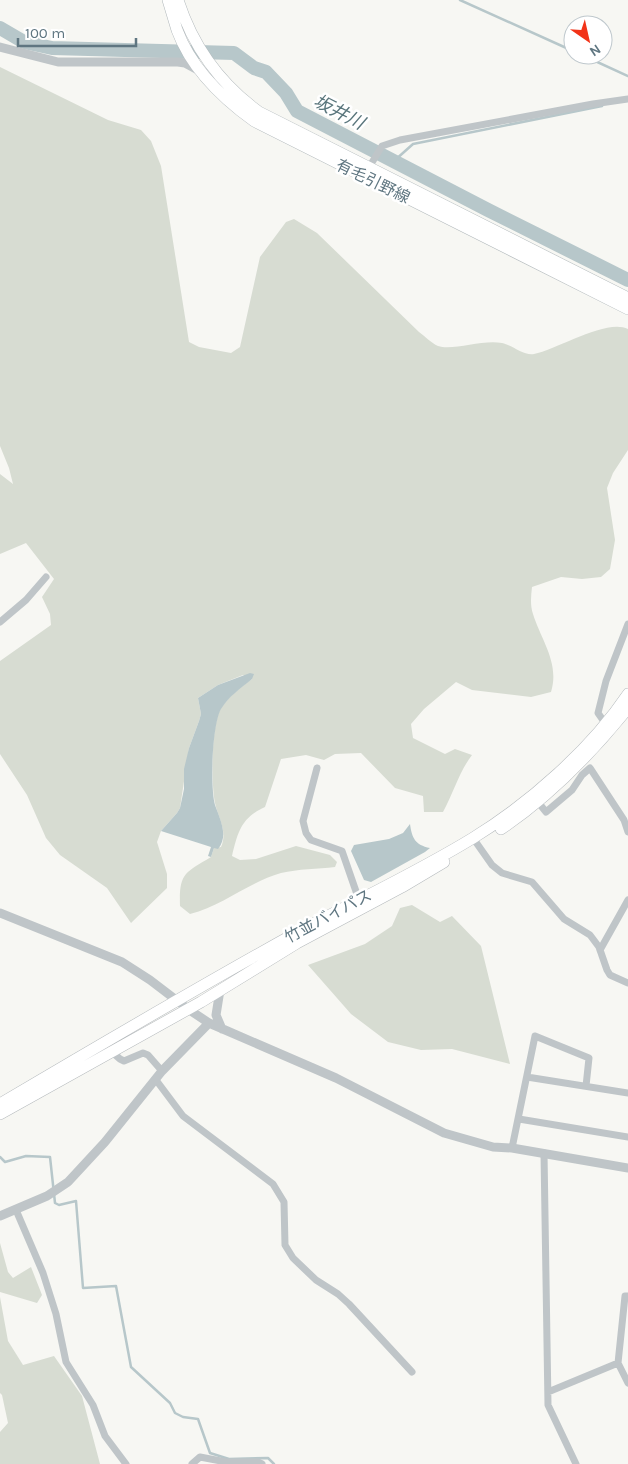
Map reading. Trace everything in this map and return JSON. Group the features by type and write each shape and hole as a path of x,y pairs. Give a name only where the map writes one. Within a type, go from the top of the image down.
{"main road":[{"name":"有毛引野線","path":"168,0 203,67 223,81 259,112 628,298"},
{"name":"有毛引野線","path":"178,0 187,38"},
{"name":"有毛引野線","path":"369,168 628,309"},
{"name":"竹並バイパス","path":"0,1104 297,932 475,841 532,795 582,749 605,724 628,694"},
{"name":"竹並バイパス","path":"0,1114 188,1009 297,943 402,887 538,802 583,760 628,708"}],"street":[{"path":"0,47 58,62 178,62 203,67"},
{"path":"369,168 382,146 400,140 593,104 628,100"},
{"path":"0,622 26,600 46,577"},
{"path":"605,724 598,713 606,681 628,624"},
{"path":"316,768 303,821 306,833 311,840 342,851 359,900"},
{"path":"538,802 546,812 572,790 582,775 590,768 624,820 628,832"},
{"path":"475,841 492,865 502,872 532,882 564,919 590,935 600,950 610,975 628,983"},
{"path":"600,950 628,900"},
{"path":"0,913 122,962 209,1023 336,1078 444,1134 492,1148 512,1148 628,1168"},
{"path":"220,990 216,1015 222,1029"},
{"path":"0,1216 47,1196 68,1182 105,1142 162,1072 209,1023"},
{"path":"512,1148 535,1036 588,1058 586,1086"},
{"path":"112,1052 124,1061 143,1053 162,1072"},
{"path":"527,1077 628,1093"},
{"path":"156,1080 183,1116 273,1184 284,1202 285,1245 293,1258 316,1280 338,1294 349,1304 412,1372"},
{"path":"519,1118 628,1137"},
{"path":"544,1154 548,1405 576,1464"},
{"path":"16,1210 43,1273 51,1297 66,1362 92,1405 106,1436 126,1464"},
{"path":"628,1296 625,1296 618,1363 628,1383"},
{"path":"548,1392 618,1363"},
{"path":"192,1464 200,1456 226,1462 258,1462 262,1464"}],"shaded area":[{"path":"0,67 108,120 141,130 151,141 161,166 189,342 199,347 231,353 240,347 260,257 286,222 294,219 317,233 419,332 438,346 452,347 494,342 506,344 526,353 534,354 595,331 619,327 628,329 628,450 613,473 607,488 615,540 610,569 601,577 582,579 561,577 532,587 532,611 548,652 553,671 551,692 531,697 472,690 456,682 424,709 411,724 413,738 445,754 455,749 472,755 443,812 424,812 423,796 395,788 361,753 335,754 324,760 306,755 281,759 265,807 257,811 246,821 236,840 232,856 240,860 256,859 296,846 330,855 337,862 335,867 281,873 190,914 180,906 182,881 189,871 211,857 214,848 221,847 223,841 223,830 215,803 213,782 215,727 221,708 227,700 252,679 243,675 218,685 198,698 201,714 189,748 180,808 161,831 157,842 167,874 167,888 131,923 107,888 60,855 46,838 27,795 0,754 0,661 51,625 50,614 42,597 54,579 26,543 0,554 0,474 13,484 0,446"},
{"path":"250,673 254,674 252,679 231,697 221,709 218,717 213,756 213,796 221,822 223,839 218,849 214,848 211,857 208,856 211,847 161,831 180,808 184,789 184,769 201,714 198,698 218,685"},
{"path":"410,824 415,840 421,845 430,848 371,882 364,880 351,851 354,845 389,839 403,833"},
{"path":"412,905 440,922 452,916 481,946 510,1064 452,1049 421,1050 388,1042 351,1014 308,965 365,944 392,926 400,908"},
{"path":"0,1243 8,1272 13,1278 31,1267 42,1295 37,1303 0,1292"},
{"path":"0,1297 8,1341 23,1365 54,1356 82,1396 100,1464 0,1464 0,1432 8,1423 0,1393"}],"waterway":[{"path":"460,0 563,46"},
{"name":"坂井川","path":"0,28 24,42 52,48 234,53 254,68 266,72 286,93 297,111 628,280"},
{"path":"604,65 628,76"},
{"path":"394,161 413,144 602,106"},
{"path":"0,1157 5,1162 26,1156 50,1157 55,1203 59,1205 76,1201 83,1288 116,1286 131,1367 170,1403 175,1413 183,1417 198,1419 210,1453 229,1459 268,1458 274,1464"}]}
